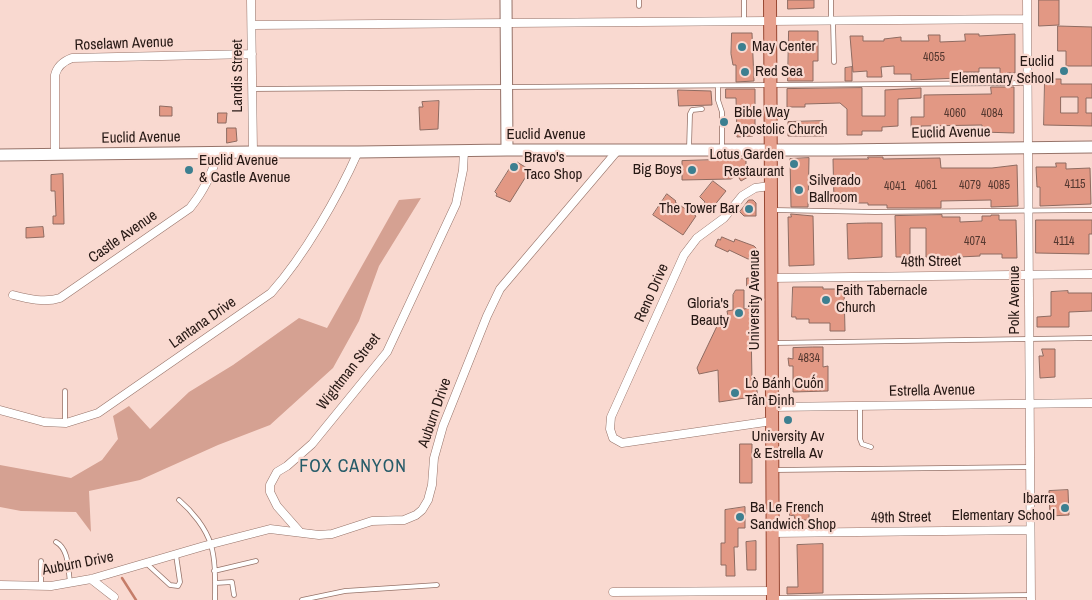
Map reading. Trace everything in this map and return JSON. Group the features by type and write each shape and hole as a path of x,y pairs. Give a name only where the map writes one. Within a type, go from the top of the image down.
{"main road":[{"path":"506,0 507,150"},
{"name":"University Avenue","path":"770,0 773,596"},
{"name":"Euclid Avenue","path":"0,155 1092,147"}],"street":[{"name":"Landis Street","path":"252,0 253,152"},
{"name":"Polk Avenue","path":"1027,0 1031,598"},
{"path":"252,26 1027,19"},
{"name":"Roselawn Avenue","path":"55,154 55,76 57,70 66,60 72,58 252,54"},
{"name":"Auburn Drive","path":"0,585 51,586 91,579 270,529 299,531 318,535 332,534 372,521 404,520 416,515 422,510 428,500 432,485 434,458 443,426 500,289 618,150"},
{"name":"Wightman Street","path":"299,531 277,506 270,492 270,486 277,472 287,466 312,444 387,352 456,204 463,170 464,151"},
{"name":"Castle Avenue","path":"13,295 32,300 54,300 60,298 190,208 214,166 218,152"},
{"name":"Lantana Drive","path":"0,410 44,422 65,423 98,413 271,293 284,279 321,222 358,152"},
{"name":"Reno Drive","path":"770,186 755,188 742,196 724,218 697,238 684,255 610,416 609,425 613,438 622,443 772,421"},
{"name":"48th Street","path":"771,278 1092,274"},
{"name":"Estrella Avenue","path":"772,407 1092,403"},
{"name":"49th Street","path":"773,533 1030,530"},
{"path":"91,579 114,597"},
{"path":"613,592 773,596"}],"lane":[{"path":"640,0 640,6"},
{"path":"744,0 744,22"},
{"path":"831,0 834,62"},
{"path":"252,89 1028,83"},
{"path":"718,86 718,100 722,112 722,149"},
{"path":"690,149 690,114 692,110 702,109"},
{"path":"770,210 875,212 1092,210"},
{"path":"771,343 1092,338"},
{"path":"65,390 65,423"},
{"path":"860,405 860,439 862,444 871,448"},
{"path":"772,470 1030,467"},
{"path":"179,500 200,524 211,544 216,583 216,600"},
{"path":"56,542 66,555 70,582"},
{"path":"146,563 170,585 178,586 180,582 176,554"},
{"path":"41,561 41,586"},
{"path":"214,571 256,561"},
{"path":"216,583 232,582 234,595"},
{"path":"302,600 322,598 345,591 437,585"},
{"path":"773,596 1031,598"}],"shaded area":[{"path":"421,198 379,266 359,321 333,368 270,425 218,445 140,480 89,491 91,532 76,512 21,511 0,507 0,465 71,478 102,460 118,439 113,416 129,406 150,429 189,392 233,365 299,318 327,328 399,200"}],"building":[{"path":"788,0 814,0 814,8 788,9"},
{"path":"1039,0 1059,0 1059,25 1039,26"},
{"path":"1058,26 1092,27 1092,66 1066,66 1066,51 1058,51"},
{"path":"789,31 818,31 818,61 813,61 813,81 788,81"},
{"path":"732,33 752,33 754,81 736,82 736,65 733,65 731,54"},
{"path":"965,34 979,34 979,36 1015,34 1015,73 1007,73 1008,79 1000,79 1000,68 979,68 979,72 959,72 959,78 911,80 911,74 894,74 894,66 881,67 882,77 867,77 867,71 853,72 850,36 863,36 863,41 884,41 884,39 901,37 901,41 929,41 928,35 940,35 940,42 965,41"},
{"path":"852,67 852,81 845,81 845,68"},
{"path":"1045,79 1061,79 1061,84 1092,84 1092,98 1086,98 1086,113 1092,113 1092,126 1044,125","holes":["1061,97 1078,97 1078,113 1061,113"]},
{"path":"991,87 1014,87 1014,133 982,132 982,125 921,126 921,128 911,128 911,117 924,117 924,95 991,94"},
{"path":"862,88 862,116 885,116 885,90 921,88 921,98 898,99 898,126 882,127 882,131 862,131 862,135 847,135 847,109 840,103 805,104 805,107 787,107 787,89"},
{"path":"726,89 755,89 755,134 753,136 737,137 736,98 726,98"},
{"path":"678,90 711,91 712,105 679,106"},
{"path":"439,101 438,129 420,130 419,107 423,107 422,102"},
{"path":"160,106 172,107 172,116 160,116"},
{"path":"218,113 227,113 226,123 218,123"},
{"path":"823,121 824,136 788,136 788,122"},
{"path":"227,128 236,128 237,141 227,143"},
{"path":"868,157 883,157 883,159 940,158 941,168 992,168 1017,165 1018,206 991,207 991,200 941,201 941,208 887,208 887,205 868,205 868,203 834,203 833,159 868,159"},
{"name":"Silverado Ballroom","path":"809,158 808,207 791,207 790,159"},
{"path":"746,159 746,173 748,177 741,181 737,175 731,179 682,180 682,161"},
{"path":"514,162 530,170 510,202 496,196 495,192"},
{"path":"1056,163 1066,163 1066,169 1090,168 1091,204 1040,206 1040,187 1037,187 1036,167 1056,167"},
{"path":"63,174 64,224 53,224 53,216 56,216 55,191 51,191 51,175"},
{"path":"713,181 726,191 709,212 702,206 705,202 700,197"},
{"path":"667,194 675,202 696,216 683,235 653,215"},
{"name":"The Tower Bar","path":"749,200 753,200 756,203 756,216 744,216 740,212"},
{"path":"791,214 813,216 814,265 789,266 788,217 791,217"},
{"path":"942,215 942,217 960,217 960,222 982,221 982,216 991,215 999,215 999,220 1016,220 1017,258 1002,258 1002,254 926,257 926,228 910,228 910,257 896,257 895,216"},
{"path":"1036,220 1092,220 1092,234 1089,234 1089,254 1036,253"},
{"path":"882,223 882,257 848,259 847,224"},
{"path":"43,227 44,237 26,238 26,228"},
{"path":"722,237 734,242 735,239 754,246 757,249 757,257 748,259 715,246 718,239 720,240"},
{"path":"747,278 756,278 756,286 747,286"},
{"name":"Faith Tabernacle Church","path":"793,287 844,289 845,331 830,331 830,323 809,323 809,319 796,319 796,317 792,317"},
{"path":"736,290 744,290 744,309 751,308 752,318 757,317 757,326 751,326 752,381 755,381 758,396 719,402 718,370 699,374 697,368 718,324 729,322 727,311 733,310 733,295"},
{"path":"1068,291 1068,293 1092,293 1092,311 1069,312 1069,327 1037,327 1037,317 1051,316 1051,292"},
{"path":"823,347 823,367 828,366 828,391 793,392 793,366 789,366 788,358 793,359 793,348"},
{"path":"1042,349 1055,349 1055,377 1040,378 1039,356 1043,356"},
{"path":"740,444 752,444 752,483 740,483"},
{"path":"1068,490 1069,515 1050,516 1049,491"},
{"path":"790,503 809,503 809,520 795,520 794,515 790,516"},
{"path":"745,507 745,528 738,528 738,547 734,547 735,576 726,576 726,565 721,565 721,543 725,543 725,510"},
{"path":"756,541 756,570 747,570 746,542"},
{"path":"823,544 823,593 787,594 787,587 798,587 797,545"}],"waterway":[{"path":"122,578 136,600"}],"place":[{"name":"May Center","path":"742,47"},
{"name":"Euclid Elementary School","path":"1064,71"},
{"name":"Red Sea","path":"745,72"},
{"name":"Bible Way Apostolic Church","path":"724,122"},
{"name":"Lotus Garden Restaurant","path":"794,164"},
{"name":"Bravo's Taco Shop","path":"514,167"},
{"name":"Euclid Avenue & Castle Avenue","path":"189,170"},
{"name":"Big Boys","path":"692,170"},
{"name":"Silverado Ballroom","path":"799,190"},
{"name":"The Tower Bar","path":"749,209"},
{"name":"Faith Tabernacle Church","path":"826,300"},
{"name":"Gloria's Beauty","path":"739,313"},
{"name":"Lò Bánh Cuốn Tân Định","path":"735,393"},
{"name":"University Av & Estrella Av","path":"788,420"},
{"name":"Ibarra Elementary School","path":"1065,508"},
{"name":"Ba Le French Sandwich Shop","path":"740,517"}],"district":[{"name":"FOX CANYON","path":"353,467"}]}
